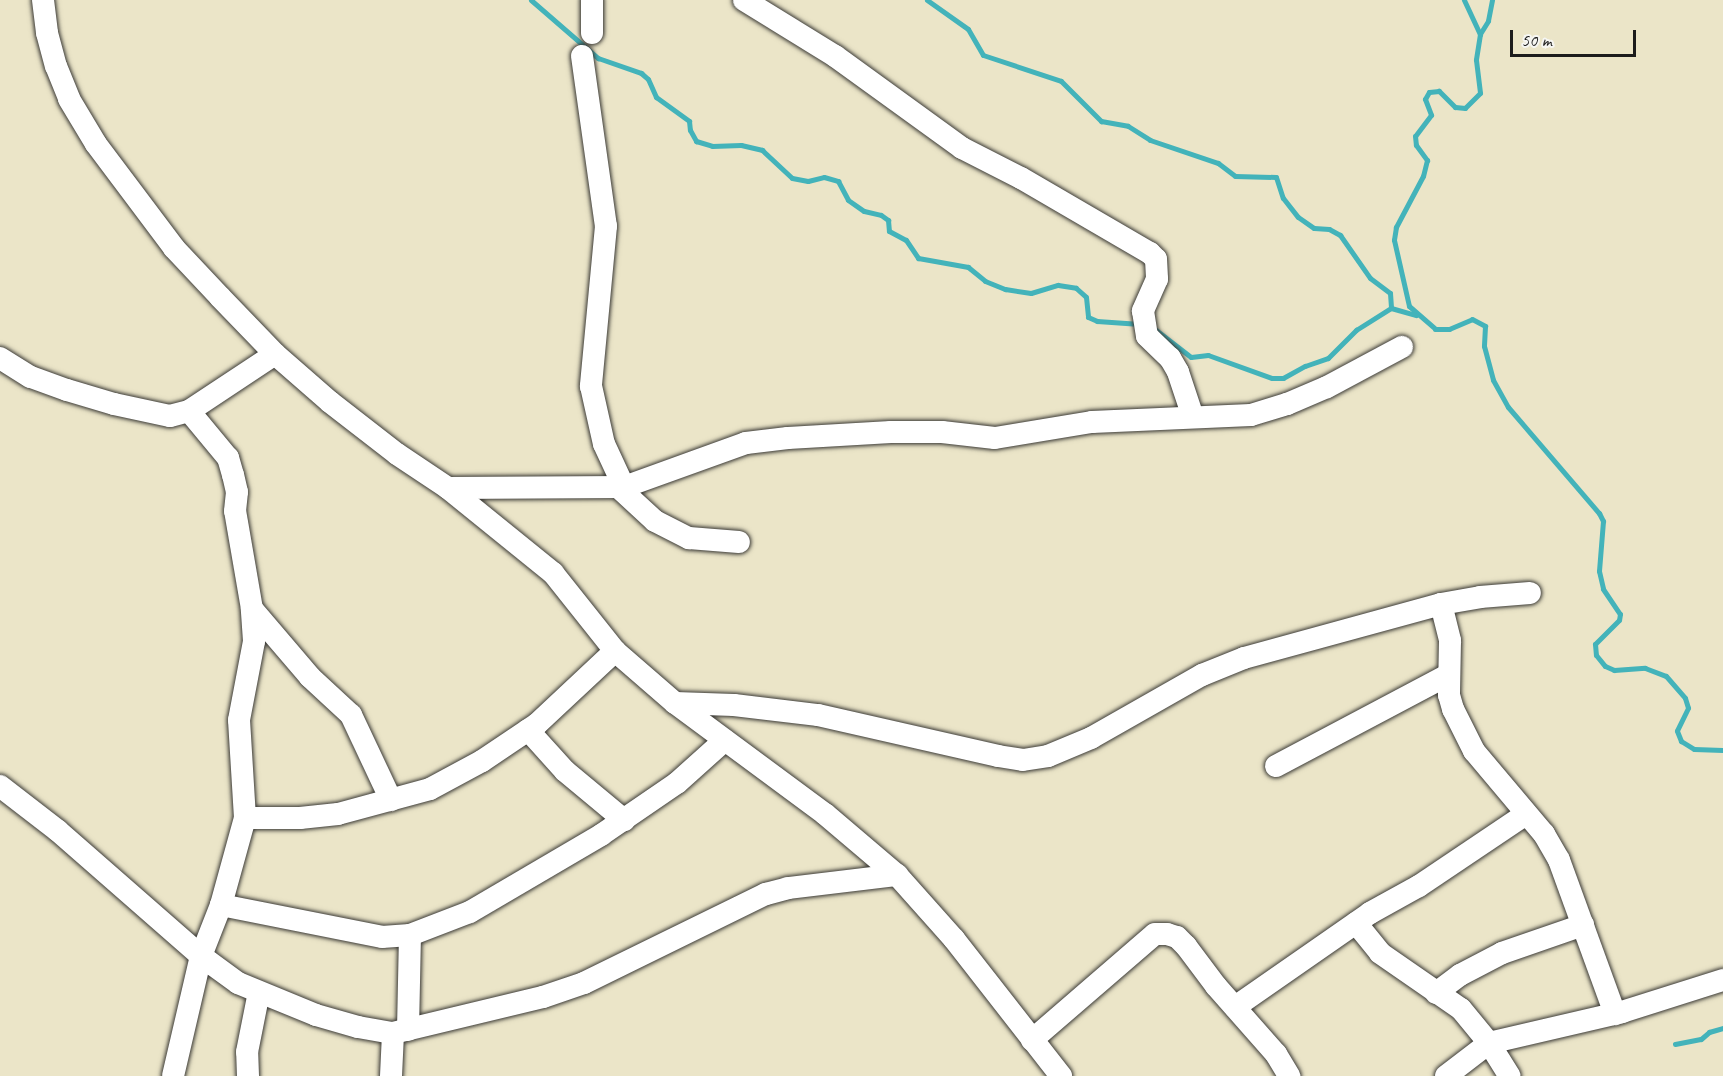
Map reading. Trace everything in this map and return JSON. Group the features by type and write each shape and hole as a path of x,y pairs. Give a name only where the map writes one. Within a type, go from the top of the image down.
{"street":[{"path":"43,0 47,33 56,66 69,99 96,144 174,248 275,354 397,454 448,488 553,573 615,651 675,704 825,814 897,874 954,939 1061,1076"},
{"path":"592,0 592,33"},
{"path":"744,0 835,56 962,148 1021,178 1150,253 1156,260 1157,279 1143,311 1147,336 1170,358 1193,417"},
{"path":"582,56 606,226 591,386 604,444 621,487 655,521 689,538 739,542"},
{"path":"448,488 621,487 746,443 891,432 942,432 995,438 1092,422 1251,415 1287,404 1327,387 1402,347"},
{"path":"0,358 31,377 114,404 170,416 189,411 275,354"},
{"path":"173,1076 201,956 221,905 244,818 239,720 254,641 252,609 235,511 237,492 228,458 189,411"},
{"path":"675,704 734,705 818,715 998,756 1023,759 1048,756 1091,738 1202,675 1244,658 1441,604 1480,597 1530,593"},
{"path":"1441,604 1450,641 1448,675 1449,695 1453,709 1474,751 1544,834 1558,860 1615,1014"},
{"path":"252,609 310,677 351,715 391,800"},
{"path":"244,818 300,818 338,814 430,789 482,761 528,730 615,651"},
{"path":"1276,766 1448,675"},
{"path":"528,730 565,771 624,820"},
{"path":"221,905 382,937 410,935 490,901 624,820 677,783 725,740"},
{"path":"0,786 57,830 201,956 238,983 316,1015 358,1027 401,1031 543,997 585,983 766,894 788,888 897,874"},
{"path":"1235,1007 1356,923 1419,886 1526,814"},
{"path":"1356,923 1380,953 1461,1009 1489,1042 1510,1076"},
{"path":"1436,993 1460,975 1502,953 1583,925"},
{"path":"1032,1040 1155,934 1177,937 1276,1054 1289,1076"},
{"path":"391,1076 401,1031 410,935"},
{"path":"1446,1076 1489,1042 1615,1014 1723,980"},
{"path":"248,1076 247,1052 260,992"}],"waterway":[{"path":"531,0 598,58 641,73 648,79 656,97 689,121 690,130 696,141 712,146 741,145 762,150 792,178 808,181 824,177 838,181 848,200 864,211 881,215 888,220 889,231 906,240 918,258 968,267 985,281 1005,289 1031,293 1058,285 1076,288 1086,297 1088,317 1097,321 1140,324"},
{"path":"927,0 968,29 983,55 1061,81 1101,121 1128,126 1150,140 1218,163 1235,176 1276,177 1283,198 1298,217 1314,228 1329,229 1340,235 1370,278 1390,293 1391,308"},
{"path":"1464,0 1480,34"},
{"path":"1492,0 1488,21 1480,34 1476,60 1480,93 1465,108 1455,107 1439,91 1429,92 1425,99 1431,115 1415,136 1416,145 1427,160 1423,176 1396,227 1394,240 1409,306 1435,329 1449,329 1472,319 1485,326 1484,346 1493,380 1508,407 1599,513 1603,521 1599,571 1603,589 1620,614 1619,620 1595,644 1596,655 1605,666 1614,670 1645,668 1666,676 1685,698 1688,708 1677,731 1681,741 1694,749 1723,750"},
{"path":"1152,327 1191,357 1208,355 1272,378 1283,378 1305,366 1328,358 1356,330 1391,308 1416,315"},
{"path":"1675,1044 1701,1039 1709,1032 1723,1028"}]}
